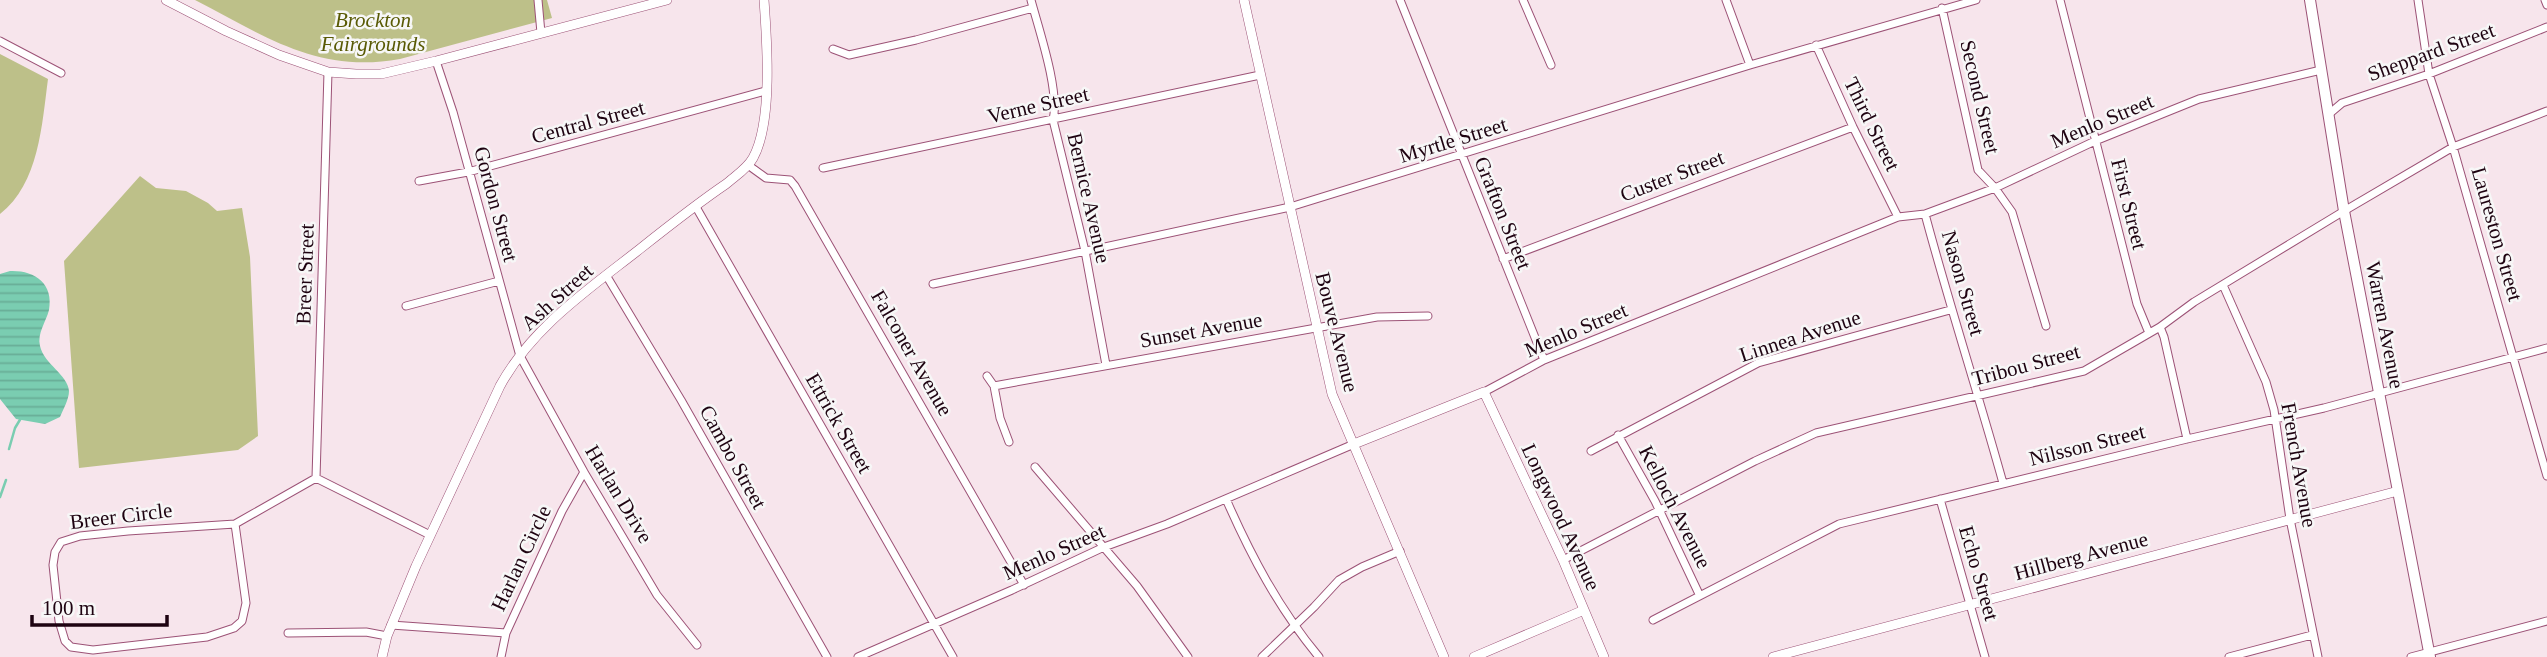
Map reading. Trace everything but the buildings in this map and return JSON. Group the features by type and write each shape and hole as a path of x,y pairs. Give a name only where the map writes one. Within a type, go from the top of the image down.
{"main road":[{"name":"Warren Avenue","path":"2310,0 2344,211 2429,655"}],"street":[{"path":"166,0 279,55 328,72 381,74 665,0"},
{"path":"538,0 541,33"},
{"name":"Ash Street","path":"382,657 391,625 430,535 500,386 520,356 554,318 748,165 760,141 765,90 767,41 764,0"},
{"name":"Bouve Avenue","path":"1244,0 1332,394 1444,657"},
{"name":"Grafton Street","path":"1400,0 1544,360"},
{"path":"1523,0 1551,65"},
{"path":"1726,0 1750,65"},
{"name":"Myrtle Street","path":"933,284 1290,207 1750,65 1976,0"},
{"name":"First Street","path":"2060,0 2137,304 2149,333"},
{"name":"Laureston Street","path":"2418,0 2429,74 2454,147 2547,476"},
{"path":"2545,0 2547,5"},
{"path":"833,48 849,55 916,40 1032,4"},
{"name":"Bernice Avenue","path":"1032,4 1047,60 1055,103 1053,120 1085,251 1106,365"},
{"name":"Second Street","path":"1941,8 1978,170 2012,212 2046,326"},
{"name":"Sheppard Street","path":"2329,114 2342,103 2429,74 2547,27"},
{"path":"0,41 61,74"},
{"name":"Third Street","path":"1816,46 1898,217"},
{"name":"Gordon Street","path":"436,61 520,356"},
{"name":"Menlo Street","path":"858,657 1104,547 1167,524 1484,392 1544,360 1898,217 1925,214 1995,188 2095,141 2199,99 2321,70"},
{"name":"Breer Street","path":"316,478 328,72"},
{"name":"Verne Street","path":"823,168 1260,75"},
{"name":"Central Street","path":"418,181 468,172 765,90"},
{"name":"Tribou Street","path":"1563,560 1755,461 1816,433 2084,371 2160,327 2194,302 2344,211 2454,147 2547,111"},
{"name":"Custer Street","path":"1503,259 1853,127"},
{"name":"Falconer Avenue","path":"748,165 766,178 790,180 795,186 1024,584"},
{"name":"Ettrick Street","path":"696,207 953,657"},
{"name":"Nason Street","path":"1925,214 1950,310 1979,396 2003,483"},
{"name":"Cambo Street","path":"606,275 681,400 827,657"},
{"path":"406,306 499,281"},
{"name":"French Avenue","path":"2223,285 2266,382 2276,420 2290,519 2318,657"},
{"name":"Linnea Avenue","path":"1591,451 1758,363 1950,310"},
{"name":"Sunset Avenue","path":"994,386 1377,317 1428,316"},
{"path":"2160,327 2187,439"},
{"name":"Nilsson Street","path":"1653,620 1839,524 2187,439 2276,420 2547,348"},
{"name":"Harlan Drive","path":"520,356 584,472 657,595 697,645"},
{"path":"987,376 994,386 1000,418 1009,442"},
{"name":"Longwood Avenue","path":"1484,392 1563,560 1604,657"},
{"name":"Kelloch Avenue","path":"1618,435 1660,511 1699,594"},
{"path":"1035,467 1148,601 1188,657"},
{"name":"Harlan Circle","path":"391,625 506,633 562,511 584,472"},
{"path":"316,478 430,535"},
{"name":"Breer Circle","path":"235,524 246,603 242,621 234,628 207,637 93,650 71,647 65,641 54,572 55,552 61,542 80,536 128,531 235,524 316,478"},
{"name":"Hillberg Avenue","path":"1773,657 2398,491"},
{"path":"1226,499 1253,558 1294,626 1319,657"},
{"name":"Echo Street","path":"1940,499 1985,657"},
{"path":"1262,657 1339,580 1362,566 1400,551"},
{"path":"1474,657 1584,610"},
{"path":"2411,657 2429,655 2547,621"},
{"path":"288,632 366,632 387,636"},
{"path":"501,657 506,633"},
{"path":"2229,657 2312,635"}],"green space":[{"name":"Brockton Fairgrounds","path":"195,0 547,0 552,18 400,59 343,61 293,49"},
{"path":"0,54 48,79 40,134 31,170 23,187 0,214"},
{"path":"140,176 156,188 186,191 217,211 242,208 250,257 258,436 238,450 79,468 64,261"}],"shaded area":[{"path":"10,271 34,276 48,292 49,310 41,332 40,346 46,358 65,380 69,391 60,417 45,424 16,419 0,399 0,274"}],"waterway":[{"path":"9,449 21,418"},
{"path":"0,497 6,480"}]}
